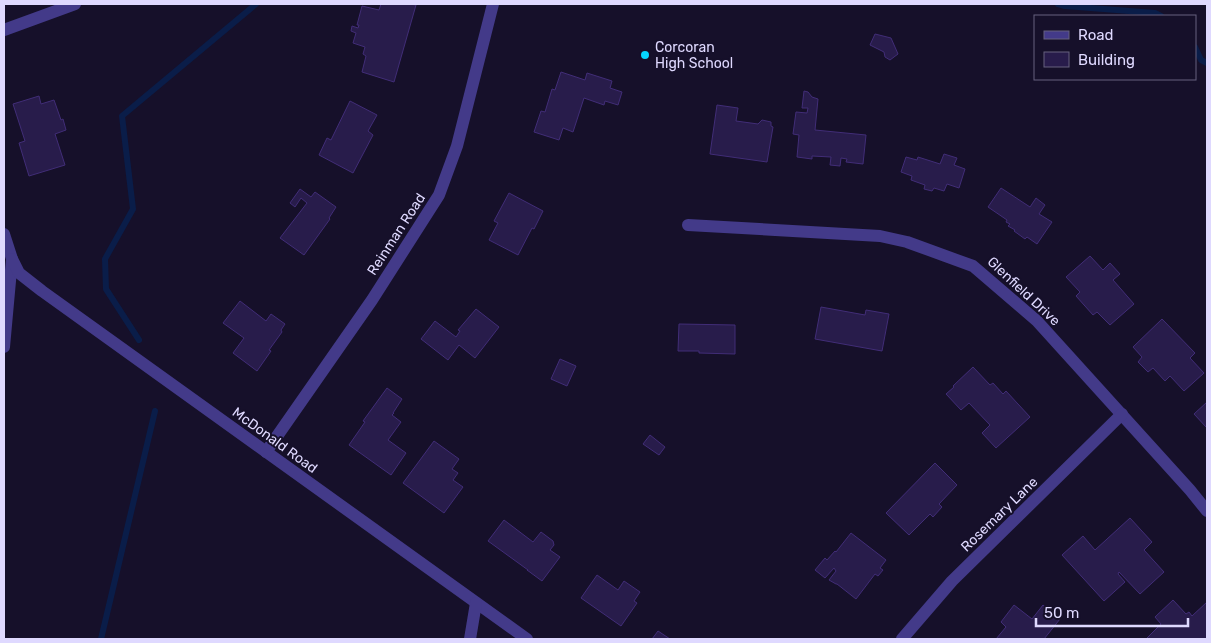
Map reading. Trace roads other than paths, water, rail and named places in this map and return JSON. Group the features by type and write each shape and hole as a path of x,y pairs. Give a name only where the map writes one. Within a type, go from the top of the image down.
{"street":[{"path":"4,30 75,4"},
{"name":"Reinman Road","path":"266,452 372,300 438,195 457,146 493,4"},
{"name":"Glenfield Drive","path":"688,225 880,236 906,242 974,266 1037,320 1207,511"},
{"path":"4,234 12,259 4,347"},
{"name":"McDonald Road","path":"12,259 19,273 42,291 527,639"},
{"name":"Rosemary Lane","path":"902,639 952,581 1122,414"},
{"path":"470,639 476,603"}],"waterway":[{"path":"139,340 106,289 105,259 133,209 122,116 256,4"},
{"path":"1058,4 1155,13 1159,15"},
{"path":"1196,49 1201,60 1207,63"},
{"path":"101,639 155,411"}],"place":[{"name":"Corcoran High School","path":"645,55"}]}
